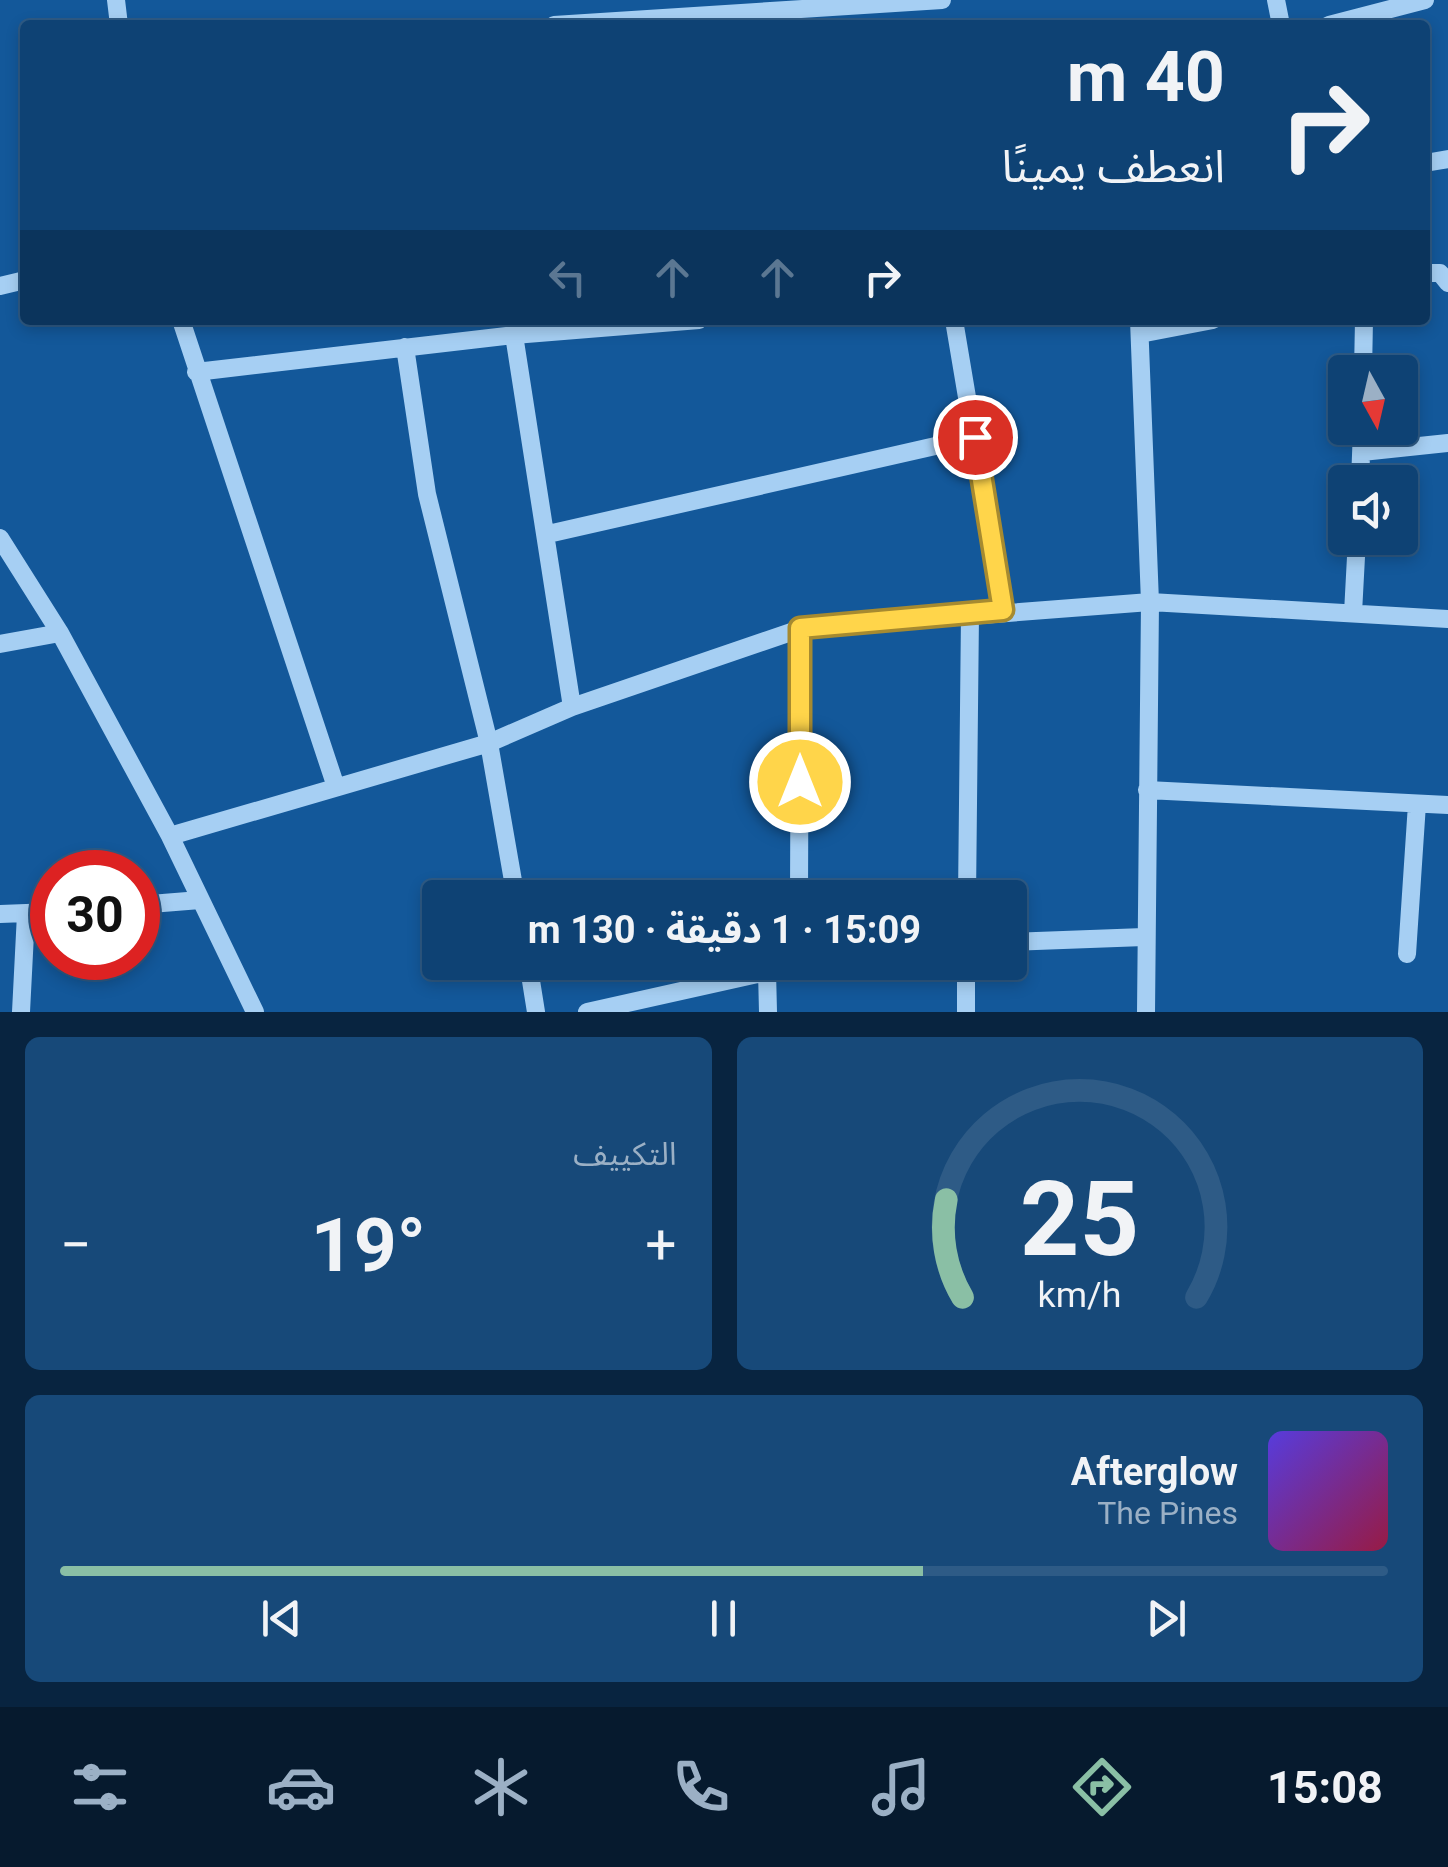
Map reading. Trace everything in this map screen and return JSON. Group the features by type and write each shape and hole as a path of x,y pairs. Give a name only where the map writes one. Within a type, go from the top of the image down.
{"street":[{"path":"632,20 942,0"},
{"path":"1348,20 1425,0"},
{"path":"182,325 336,787"},
{"path":"196,372 404,347 641,325"},
{"path":"955,325 1003,610"},
{"path":"1363,355 1364,325"},
{"path":"1140,327 1150,602 1146,1012"},
{"path":"514,336 572,706"},
{"path":"404,347 427,494 489,743 513,880"},
{"path":"548,534 975,437"},
{"path":"1362,452 1448,443"},
{"path":"1361,465 1362,445"},
{"path":"0,538 60,634 170,836 255,1012"},
{"path":"1353,613 1356,555"},
{"path":"170,836 489,743 572,706 800,628 1150,602 1448,619"},
{"path":"967,880 970,614"},
{"path":"799,880 800,628"},
{"path":"0,644 60,634"},
{"path":"1147,790 1448,804"},
{"path":"1406,954 1418,804"},
{"path":"160,903 200,900"},
{"path":"0,914 30,914"},
{"path":"21,1012 26,914"},
{"path":"1027,941 1144,936"},
{"path":"531,980 536,1012"},
{"path":"588,1012 728,980"},
{"path":"767,980 768,1012"},
{"path":"966,980 966,1012"}],"route":[{"path":"800,782 800,628 1003,610 975,437"}]}
